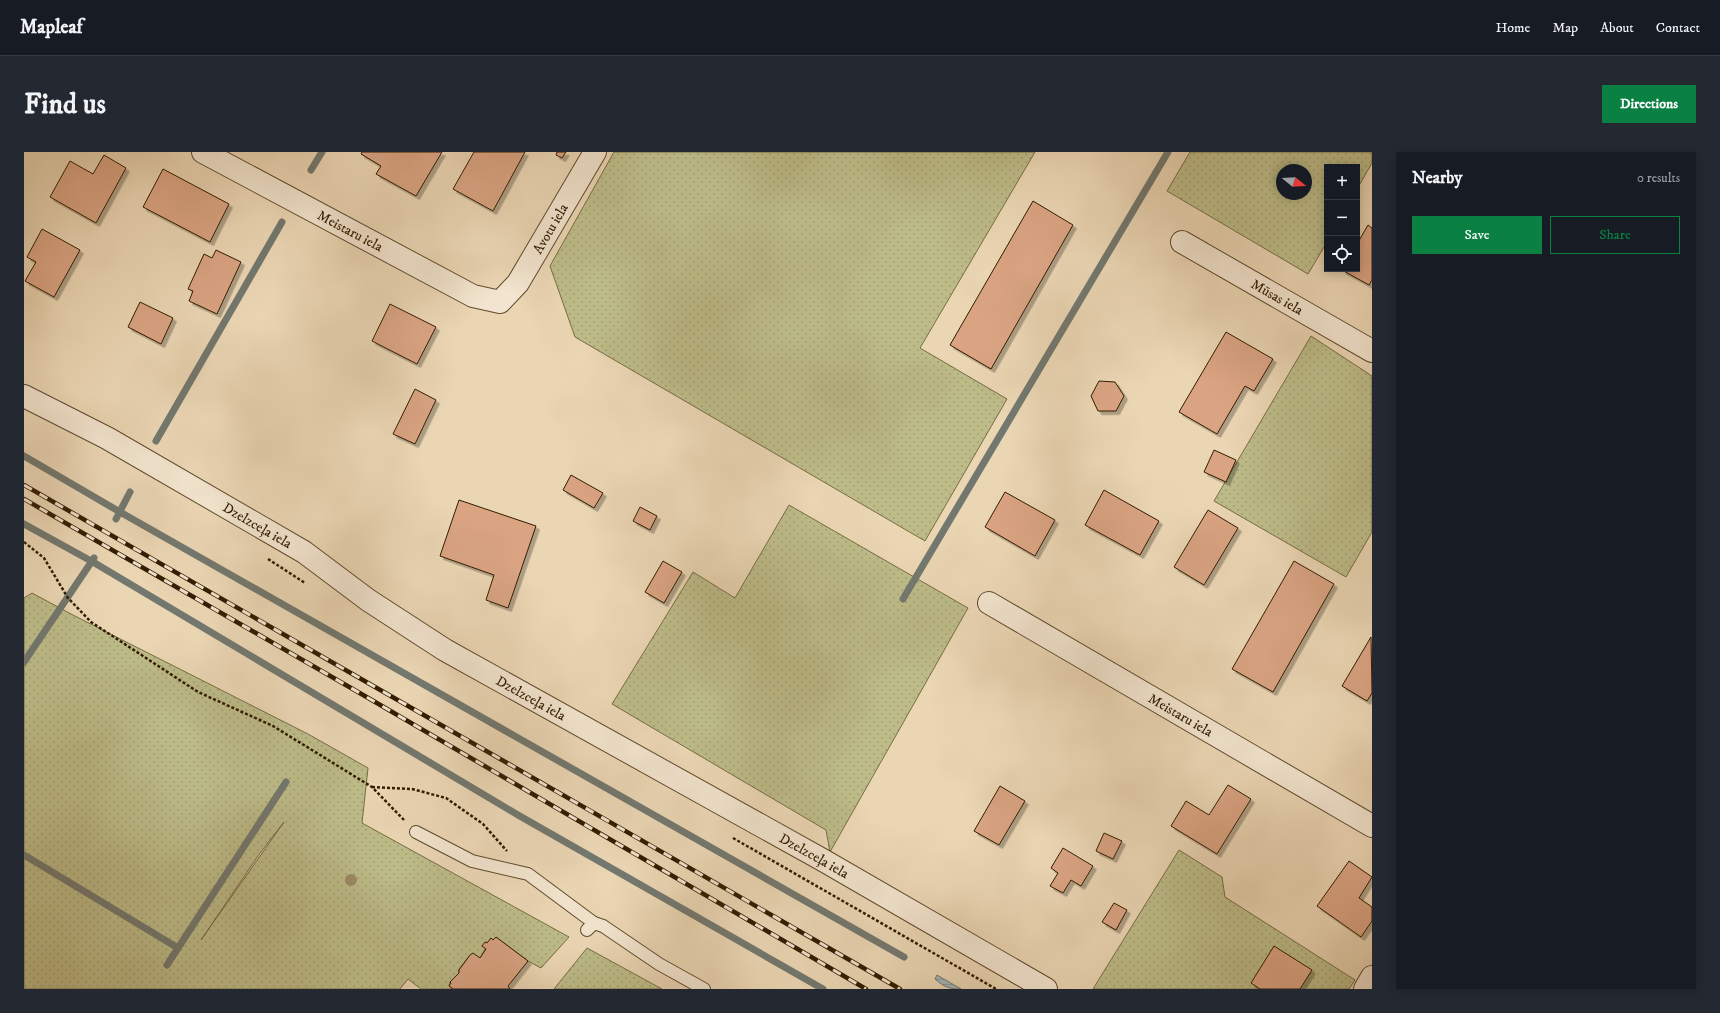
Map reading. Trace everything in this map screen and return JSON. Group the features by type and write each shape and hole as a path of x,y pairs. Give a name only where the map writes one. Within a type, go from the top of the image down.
{"street":[{"name":"Meistaru iela","path":"203,152 473,296 500,302"},
{"name":"Avotu iela","path":"500,302 518,283 595,152"},
{"name":"Mūsas iela","path":"1182,242 1372,351"},
{"name":"Dzelzceļa iela","path":"24,396 107,438 304,552 368,600 445,650 821,859 1046,989"},
{"name":"Meistaru iela","path":"989,603 1372,826"},
{"path":"1365,989 1372,977"}],"lane":[{"path":"416,832 472,861 528,874 591,926 603,926 659,964 704,989"}],"path":[{"path":"24,542 44,558 68,598 90,622 198,692 273,726 372,787 416,832"},
{"path":"372,787 412,789 446,798 483,824 528,874"}],"shaded area":[{"path":"614,152 1035,152 920,348 1007,399 925,541 575,337 550,266"},
{"path":"1190,152 1372,152 1372,163 1360,184 1360,164 1324,164 1324,247 1308,274 1167,191"},
{"path":"1311,336 1372,376 1372,532 1346,577 1214,501"},
{"path":"789,505 968,608 830,852 826,830 612,704 693,572 735,598"},
{"path":"32,593 308,734 368,768 362,823 569,937 541,968 528,961 496,937 493,940 491,938 480,958 470,955 459,969 459,973 450,982 449,986 453,989 421,989 408,979 400,989 24,989 24,598","holes":["284,822 201,940 260,853"]},
{"path":"1179,850 1222,877 1225,897 1355,980 1349,989 1093,989"},
{"path":"587,948 662,989 554,989"}],"water":[{"path":"937,975 961,989 953,989 944,986 935,979"}],"building":[{"path":"362,152 442,152 416,196 376,174 381,166 361,154"},
{"path":"474,152 525,152 493,211 453,189"},
{"path":"557,152 566,152 562,158 556,155"},
{"path":"104,155 126,168 96,223 50,197 70,161 93,174"},
{"path":"163,169 229,204 210,242 143,207"},
{"path":"1033,201 1073,225 991,369 950,345"},
{"path":"1368,225 1372,228 1372,280 1369,285 1346,272 1360,272 1360,239"},
{"path":"42,229 80,250 54,297 25,281 36,262 27,257"},
{"path":"216,250 241,262 217,314 189,301 193,291 188,289 204,254 212,258"},
{"path":"140,302 173,318 161,344 128,327"},
{"path":"390,304 436,327 417,364 372,341"},
{"path":"1226,332 1273,359 1254,391 1245,386 1217,434 1179,412"},
{"path":"1099,381 1115,382 1124,396 1116,411 1098,411 1091,396"},
{"path":"415,389 436,400 415,444 393,434"},
{"path":"1214,450 1236,460 1226,482 1204,472"},
{"path":"571,475 603,493 594,508 563,490"},
{"path":"1104,490 1159,521 1140,555 1085,525"},
{"path":"1005,492 1055,520 1035,556 985,527"},
{"path":"459,500 536,526 508,608 486,600 494,575 440,556"},
{"path":"640,507 657,516 650,530 633,521"},
{"path":"1208,510 1238,528 1204,585 1174,567"},
{"path":"663,561 682,572 664,603 645,592"},
{"path":"1294,561 1334,584 1273,692 1232,669"},
{"path":"1371,637 1372,693 1367,701 1342,686"},
{"path":"1228,785 1251,799 1217,854 1171,826 1186,801 1209,815"},
{"path":"1000,786 1025,801 999,845 974,831"},
{"path":"1104,833 1122,841 1113,859 1096,851"},
{"path":"1063,848 1093,866 1081,886 1071,880 1063,893 1050,886 1058,873 1051,868"},
{"path":"1349,861 1372,877 1359,898 1372,907 1372,921 1361,937 1317,906"},
{"path":"1114,903 1127,910 1116,930 1102,922"},
{"path":"496,937 528,961 508,986 510,989 453,989 449,986 451,983 450,982 459,973 459,970 470,955 473,953 480,958 486,949 482,946 485,942 487,943 491,938 493,940"},
{"path":"1274,946 1312,970 1300,989 1260,989 1251,983"}],"waterway":[{"path":"311,170 322,152"},
{"path":"903,599 1168,152"},
{"path":"156,441 282,222"},
{"path":"24,456 904,957"},
{"path":"116,519 130,492"},
{"path":"24,524 93,562 518,815 823,989"},
{"path":"24,662 94,558"},
{"path":"167,965 286,782"},
{"path":"24,855 178,948"}],"railway":[{"path":"24,485 900,989"},
{"path":"24,499 866,989"}]}
